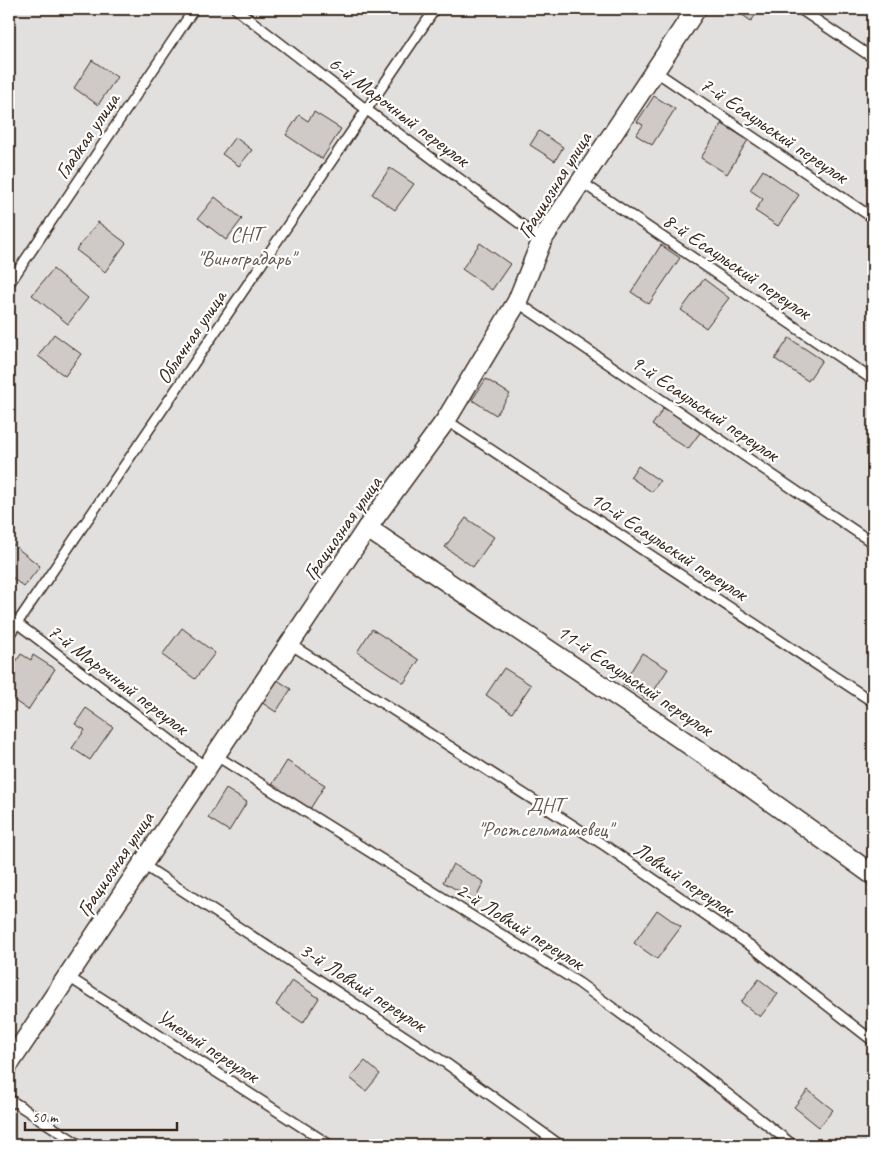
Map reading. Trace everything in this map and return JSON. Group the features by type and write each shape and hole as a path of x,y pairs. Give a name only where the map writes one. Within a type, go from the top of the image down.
{"street":[{"name":"Грациозная улица","path":"9,1064 367,528 446,420 517,302 542,240 696,9"},
{"name":"11-й Есаульский переулок","path":"367,528 724,768 873,875"}],"lane":[{"name":"Гладкая улица","path":"9,284 194,9"},
{"name":"6-й Марочный переулок","path":"236,9 367,110 542,240"},
{"name":"Облачная улица","path":"9,635 435,9"},
{"path":"800,9 873,58"},
{"name":"7-й Есаульский переулок","path":"655,71 873,218"},
{"name":"8-й Есаульский переулок","path":"580,181 873,380"},
{"name":"9-й Есаульский переулок","path":"517,302 873,543"},
{"name":"10-й Есаульский переулок","path":"446,420 873,702"},
{"name":"7-й Марочный переулок","path":"9,617 211,761"},
{"name":"Ловкий переулок","path":"290,644 607,847 751,946 873,1040"},
{"name":"2-й Ловкий переулок","path":"211,761 579,983 688,1063 793,1145"},
{"name":"3-й Ловкий переулок","path":"142,864 447,1064 560,1145"},
{"name":"Умелый переулок","path":"67,976 330,1145"},
{"path":"9,1099 80,1145"}],"green space":[{"name":"ДНТ \"Ростсельмашевец\"","path":"9,9 873,9 873,1145 9,1145"}],"building":[{"path":"734,9 760,9 751,21"},
{"path":"92,60 117,77 98,105 74,88"},
{"path":"654,96 675,109 652,145 636,135 643,125 637,122"},
{"path":"314,112 341,129 322,159 286,135 299,115 308,121"},
{"path":"722,124 748,140 727,174 701,158"},
{"path":"539,131 563,147 555,161 530,145"},
{"path":"235,137 252,150 239,166 222,154"},
{"path":"390,168 414,184 395,210 372,194"},
{"path":"873,168 873,183 866,178"},
{"path":"763,170 799,195 778,226 755,211 763,199 750,190"},
{"path":"215,197 242,219 226,240 198,218"},
{"path":"98,222 126,243 105,272 76,250"},
{"path":"480,243 510,264 492,290 462,269"},
{"path":"661,245 680,258 649,304 631,292"},
{"path":"53,269 88,298 68,324 32,295"},
{"path":"704,279 729,298 706,328 681,310"},
{"path":"54,334 81,354 65,376 38,356"},
{"path":"789,338 822,360 808,381 775,359"},
{"path":"486,379 510,394 496,415 472,400"},
{"path":"666,405 702,430 688,449 652,425"},
{"path":"638,466 660,481 652,492 630,477"},
{"path":"466,518 494,537 473,567 445,547"},
{"path":"12,544 40,566 24,587 10,576 9,578 9,548"},
{"path":"182,628 215,653 195,679 162,655"},
{"path":"372,629 419,660 404,683 357,652"},
{"path":"642,653 668,669 648,700 623,684"},
{"path":"21,654 31,660 33,655 55,669 28,710 9,697 9,672"},
{"path":"504,668 531,685 512,713 486,695"},
{"path":"273,677 291,689 276,712 258,700"},
{"path":"86,708 113,727 90,760 72,748 85,730 75,724"},
{"path":"287,761 325,785 310,809 272,785"},
{"path":"226,789 247,802 229,831 208,818"},
{"path":"453,864 484,882 475,900 443,882"},
{"path":"9,865 16,870 9,879"},
{"path":"657,910 681,927 657,959 634,943"},
{"path":"759,979 778,994 760,1017 741,1002"},
{"path":"292,980 319,998 303,1023 276,1005"},
{"path":"365,1061 380,1074 366,1091 350,1078"},
{"path":"808,1090 833,1110 819,1127 794,1107"}],"park label":[{"name":"СНТ \"Виноградарь\"","path":"246,246"}]}
